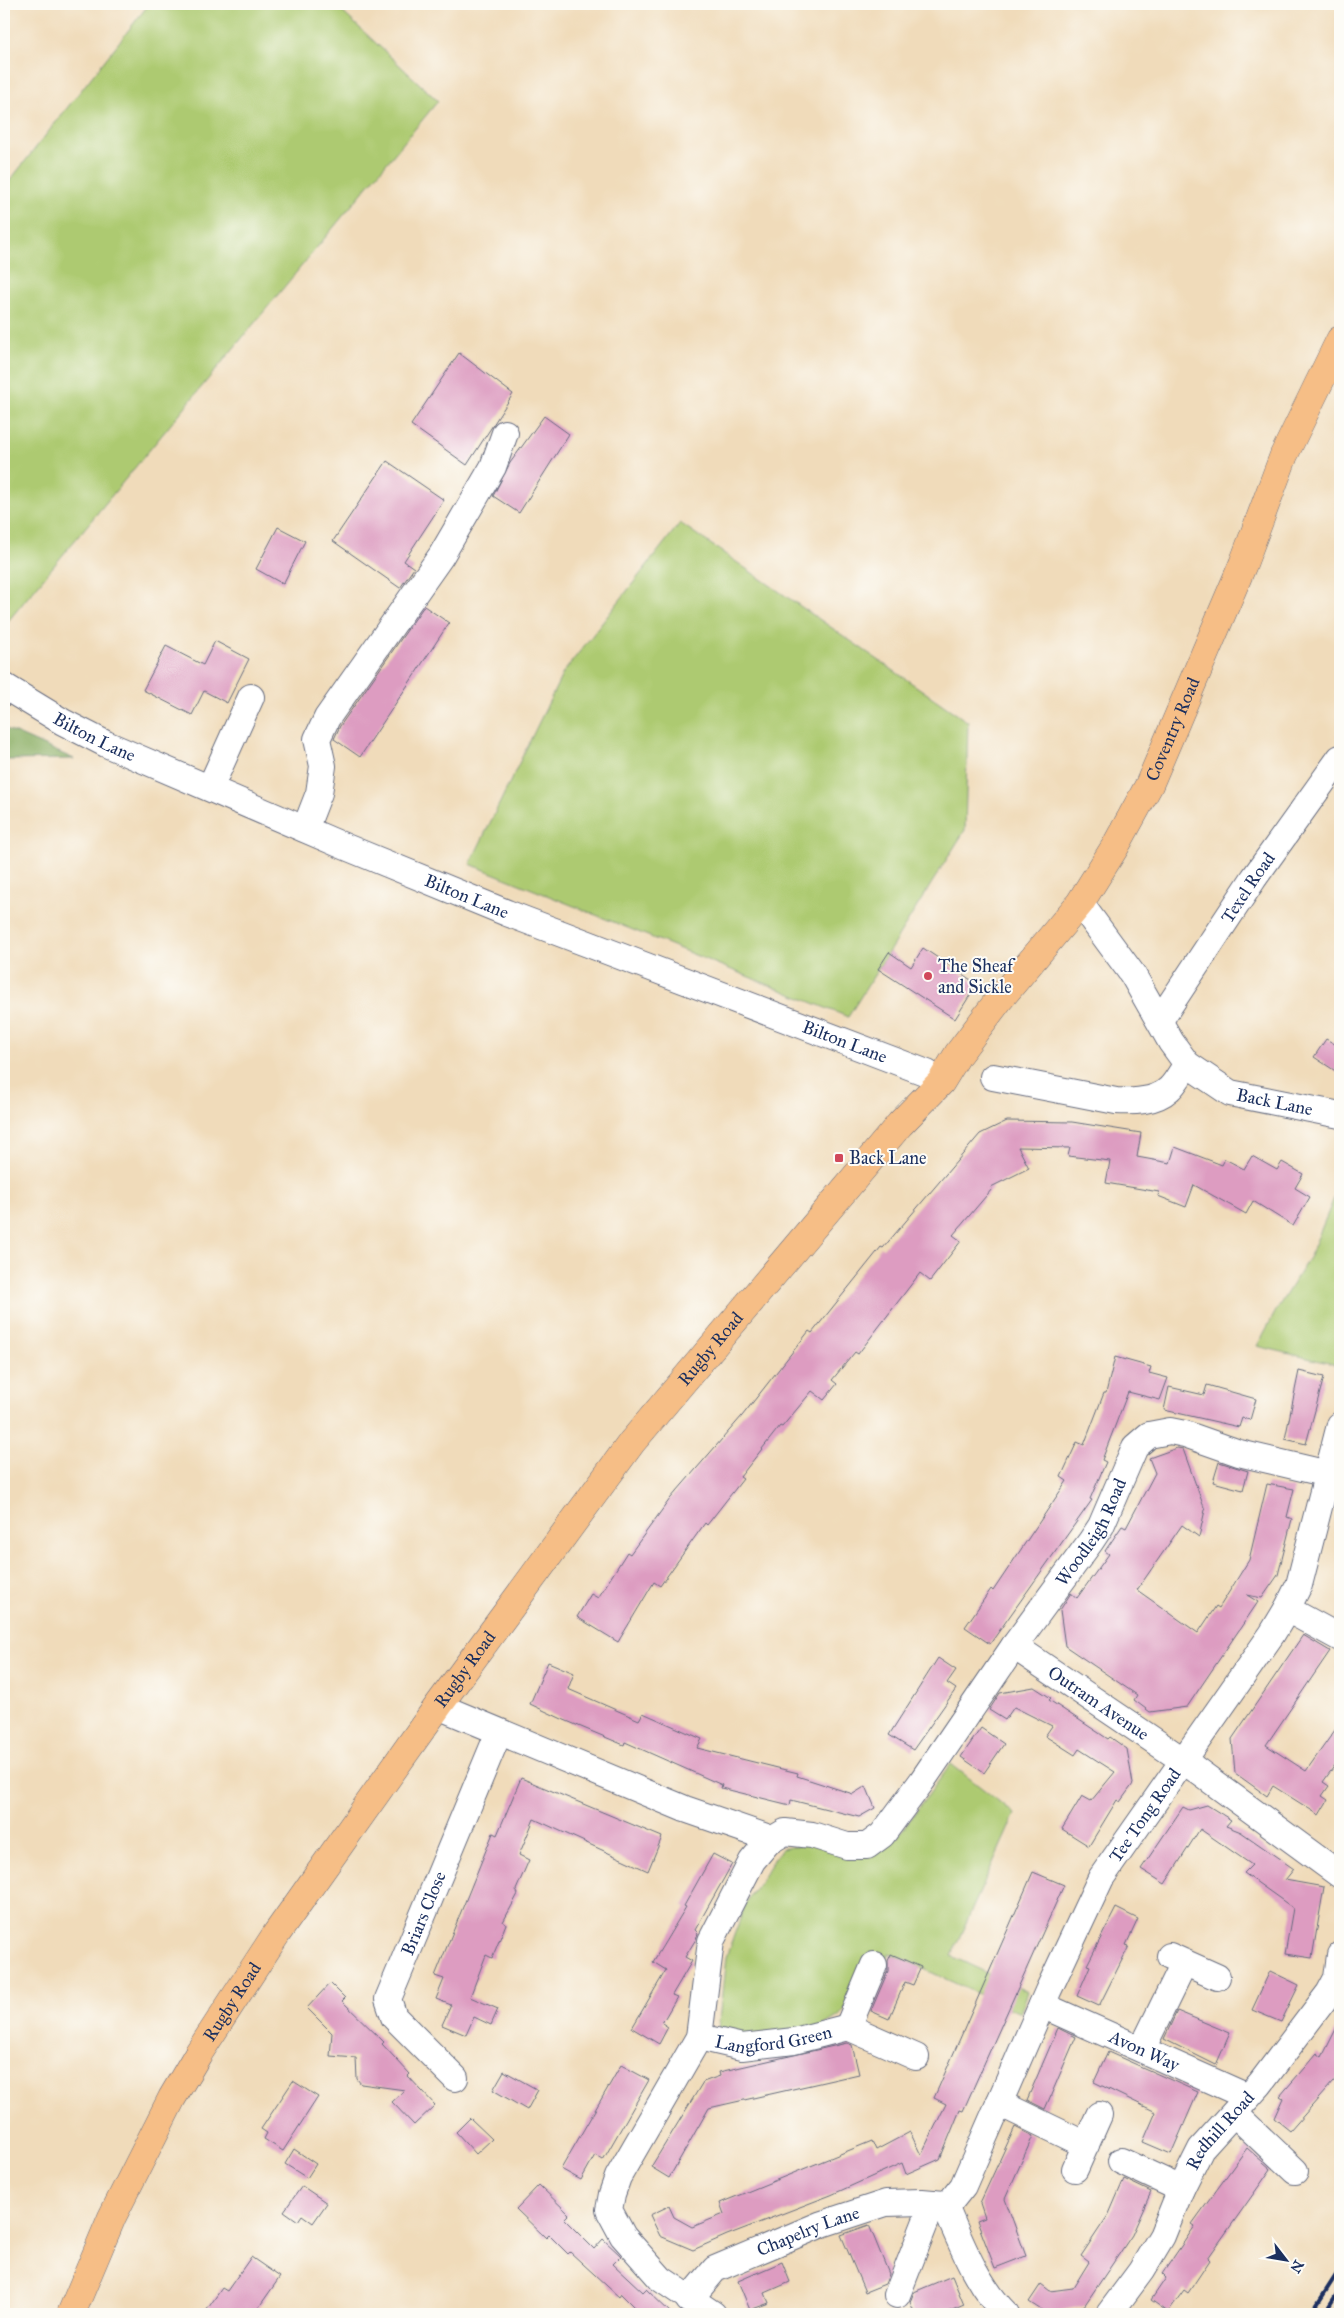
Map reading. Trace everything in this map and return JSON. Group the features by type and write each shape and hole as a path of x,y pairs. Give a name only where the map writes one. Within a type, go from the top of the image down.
{"main road":[{"name":"Coventry Road","path":"941,1082 958,1054 998,1001 1080,903 1116,847 1150,786 1243,564 1284,455 1340,340"},
{"name":"Rugby Road","path":"71,2314 112,2217 172,2098 198,2054 277,1933 438,1706 632,1442 753,1295 900,1124 941,1082"}],"street":[{"path":"305,829 319,793 322,766 317,739 327,718 441,556 488,475 505,433"},
{"name":"Bilton Lane","path":"4,686 63,722 89,735 305,829 507,913 927,1073 941,1082"},
{"path":"210,788 251,697"},
{"name":"Texel Road","path":"1160,1020 1264,863 1340,758"},
{"name":"Back Lane","path":"1080,903 1133,975 1171,1042 1187,1064 1230,1093 1340,1115"},
{"path":"993,1077 1116,1101 1135,1102 1156,1096 1168,1089 1187,1064"},
{"name":"Tee Tong Road","path":"938,2204 951,2201 963,2186 1042,2004 1101,1878 1287,1610 1298,1585 1340,1425"},
{"name":"Woodleigh Road","path":"772,1839 785,1832 812,1835 847,1846 867,1846 882,1835 922,1781 1014,1646 1091,1541 1101,1526 1135,1448 1149,1435 1170,1431 1185,1434 1239,1453 1328,1474"},
{"path":"1287,1610 1340,1638"},
{"name":"Outram Avenue","path":"1014,1646 1184,1761"},
{"path":"438,1706 685,1809 772,1839 752,1861 711,1941 699,2037 618,2177 609,2210 623,2236 661,2280 712,2314"},
{"name":"Briars Close","path":"456,2078 394,2017 388,1999 499,1732"},
{"path":"1184,1761 1340,1875"},
{"name":"Redhill Road","path":"1109,2314 1162,2236 1181,2189 1201,2149 1241,2106 1329,1993 1337,1978 1340,1955"},
{"path":"1142,2049 1177,1960 1217,1977"},
{"name":"Langford Green","path":"848,2027 874,1965"},
{"name":"Avon Way","path":"1042,2004 1142,2049 1241,2106 1295,2170"},
{"name":"Langford Green","path":"699,2037 742,2047 794,2041 848,2027 916,2057"},
{"path":"999,2103 1086,2145"},
{"path":"1075,2169 1099,2115"},
{"path":"1121,2160 1181,2189"},
{"name":"Chapelry Lane","path":"689,2300 715,2269 822,2224 886,2203 938,2204"},
{"path":"897,2295 938,2204"},
{"path":"938,2204 982,2285 993,2301 1006,2314"}],"green space":[{"path":"149,4 334,4 438,101 4,626 4,188"},
{"path":"680,523 968,722 965,830 848,1017 470,864 563,673"},
{"path":"4,728 74,759 4,760"},
{"path":"1340,1184 1340,1359 1337,1365 1257,1346 1277,1309 1310,1256"},
{"path":"951,1764 1015,1814 951,1956 1028,1992 1020,2013 889,1953 884,1962 839,2016 818,2029 747,2039 718,2030 726,1957 746,1903 781,1849 806,1844 880,1852 898,1836"}],"building":[{"path":"459,353 513,394 467,465 411,425"},
{"path":"544,416 569,434 519,513 493,496 510,463"},
{"path":"387,461 444,500 404,561 414,568 400,588 333,541"},
{"path":"278,527 305,541 283,584 256,569"},
{"path":"424,606 449,623 360,757 334,739 340,726"},
{"path":"215,641 249,659 227,703 204,691 192,715 143,690 166,646 203,665"},
{"name":"The Sheaf and Sickle","path":"923,948 977,984 955,1019 878,969 889,952 911,967"},
{"path":"1326,1039 1340,1047 1340,1074 1314,1057"},
{"path":"1007,1121 1072,1122 1141,1133 1137,1157 1170,1163 1175,1147 1222,1165 1225,1159 1244,1169 1252,1156 1277,1170 1282,1162 1303,1174 1295,1188 1310,1197 1293,1226 1253,1201 1246,1214 1194,1185 1186,1207 1158,1196 1159,1192 1106,1183 1110,1161 1068,1156 1070,1148 1018,1147 1029,1168 991,1187 992,1189 953,1235 961,1241 930,1281 920,1273 858,1354 855,1352 832,1380 837,1384 824,1400 812,1391 782,1427 780,1426 740,1477 743,1479 707,1525 705,1523 660,1586 654,1582 618,1642 577,1617 591,1594 598,1598 627,1552 630,1554 670,1499 742,1416 809,1331 812,1333 881,1247 883,1248 980,1134"},
{"path":"1115,1357 1151,1367 1149,1373 1168,1378 1160,1400 1128,1392 1102,1460 1106,1462 1090,1499 1092,1500 990,1644 965,1627 991,1589 993,1591 1067,1481 1061,1477 1077,1442 1084,1445 1104,1393 1106,1393"},
{"path":"1299,1371 1324,1377 1306,1444 1285,1439"},
{"path":"1207,1385 1256,1399 1250,1420 1242,1418 1239,1427 1164,1410 1169,1387 1204,1395"},
{"path":"1177,1448 1183,1449 1205,1510 1199,1537 1182,1525 1137,1590 1198,1633 1216,1606 1219,1608 1249,1560 1267,1484 1294,1489 1287,1517 1292,1519 1278,1575 1262,1598 1247,1595 1258,1602 1187,1707 1150,1712 1134,1700 1137,1695 1065,1646 1060,1610 1071,1593 1077,1598 1109,1554 1105,1551 1122,1526 1126,1528 1155,1473 1149,1458"},
{"path":"1219,1462 1248,1471 1243,1490 1213,1482"},
{"path":"1303,1635 1330,1651 1266,1745 1306,1771 1340,1723 1340,1758 1323,1782 1329,1786 1322,1796 1328,1800 1319,1815 1273,1786 1267,1796 1235,1773 1232,1739"},
{"path":"938,1658 956,1670 947,1683 956,1689 913,1750 889,1735"},
{"path":"548,1662 574,1673 568,1689 639,1720 643,1713 702,1739 697,1748 798,1773 797,1776 853,1794 866,1786 875,1808 859,1817 791,1800 790,1805 721,1788 722,1785 625,1742 624,1745 562,1719 530,1704"},
{"path":"1034,1687 1051,1698 1049,1700 1108,1739 1110,1737 1127,1749 1133,1784 1120,1802 1117,1800 1089,1846 1062,1829 1082,1796 1091,1801 1115,1772 1079,1749 1075,1755 1045,1736 1052,1726 1014,1707 1005,1720 989,1710 1000,1693"},
{"path":"981,1728 1004,1744 984,1773 961,1757"},
{"path":"521,1778 662,1837 648,1871 534,1819 519,1855 529,1860 516,1890 518,1894 503,1922 506,1924 492,1958 486,1955 470,1997 498,2009 491,2025 474,2017 466,2035 442,2025 451,2005 436,1999 444,1979 435,1976 493,1833 497,1835"},
{"path":"1207,1805 1231,1820 1226,1826 1241,1832 1294,1869 1285,1880 1324,1887 1312,1958 1285,1954 1293,1908 1244,1873 1252,1865 1200,1829 1165,1884 1141,1869 1183,1807 1189,1810"},
{"path":"713,1854 732,1864 695,1930 698,1933 696,1939 685,1957 692,1961 672,1995 677,1997 662,2023 668,2027 659,2044 632,2028 666,1970 653,1962 686,1907 684,1906"},
{"path":"1033,1872 1064,1885 963,2111 960,2110 940,2159 906,2174 902,2163 831,2195 693,2250 660,2236 650,2215 669,2206 674,2217 692,2227 724,2214 720,2203 872,2141 876,2150 910,2132 921,2155 946,2104 934,2098"},
{"path":"1116,1908 1138,1919 1126,1945 1129,1946 1099,2006 1077,1996 1090,1966 1087,1965"},
{"path":"891,1954 921,1967 913,1985 905,1982 889,2019 871,2011 888,1971 888,1961"},
{"path":"1270,1971 1299,1985 1281,2022 1252,2010"},
{"path":"330,1983 345,1998 342,2001 384,2042 382,2044 435,2105 414,2125 392,2102 405,2090 361,2084 357,2079 356,2058 330,2056 332,2033 307,2008"},
{"path":"1177,2011 1230,2033 1216,2065 1164,2039"},
{"path":"1340,2021 1340,2074 1290,2131 1274,2118 1283,2098 1280,2096 1317,2053 1322,2057"},
{"path":"1058,2028 1076,2037 1045,2109 1027,2100"},
{"path":"847,2043 852,2045 859,2074 709,2108 669,2178 651,2167 703,2082 720,2076 719,2072"},
{"path":"1108,2052 1198,2092 1171,2154 1143,2142 1156,2112 1094,2082"},
{"path":"621,2065 649,2080 603,2160 595,2155 581,2180 561,2169"},
{"path":"504,2071 538,2090 527,2110 493,2090"},
{"path":"293,2081 318,2097 283,2151 264,2139 267,2133 261,2129"},
{"path":"470,2118 492,2139 476,2154 456,2132"},
{"path":"1015,2127 1033,2136 1005,2199 1026,2256 995,2268 977,2221 985,2218 980,2203"},
{"path":"1247,2148 1271,2169 1208,2258 1210,2260 1188,2293 1184,2290 1168,2312 1151,2300 1166,2278 1162,2274 1195,2226 1192,2224"},
{"path":"294,2149 316,2164 307,2178 285,2164"},
{"path":"1124,2179 1151,2192 1132,2235 1084,2306 1046,2313 1029,2302 1041,2284 1050,2291 1073,2288 1089,2262 1081,2256 1109,2214"},
{"path":"539,2185 569,2214 564,2219 594,2249 603,2239 621,2256 613,2264 643,2292 646,2289 672,2314 641,2314 621,2294 619,2297 570,2252 568,2254 549,2235 546,2238 516,2209"},
{"path":"302,2186 327,2203 313,2223 302,2215 298,2221 284,2211"},
{"path":"869,2225 889,2274 885,2284 865,2292 841,2235"},
{"path":"251,2257 280,2277 254,2314 204,2314 222,2288 227,2291"},
{"path":"782,2262 790,2282 765,2293 769,2303 750,2310 738,2281"},
{"path":"952,2276 964,2305 943,2314 915,2314 910,2302 914,2292"}],"railway":[{"path":"1311,2314 1340,2269"},
{"path":"1324,2314 1340,2289"}],"place":[{"name":"The Sheaf and Sickle","path":"928,976"},
{"name":"Back Lane","path":"839,1158"}]}
